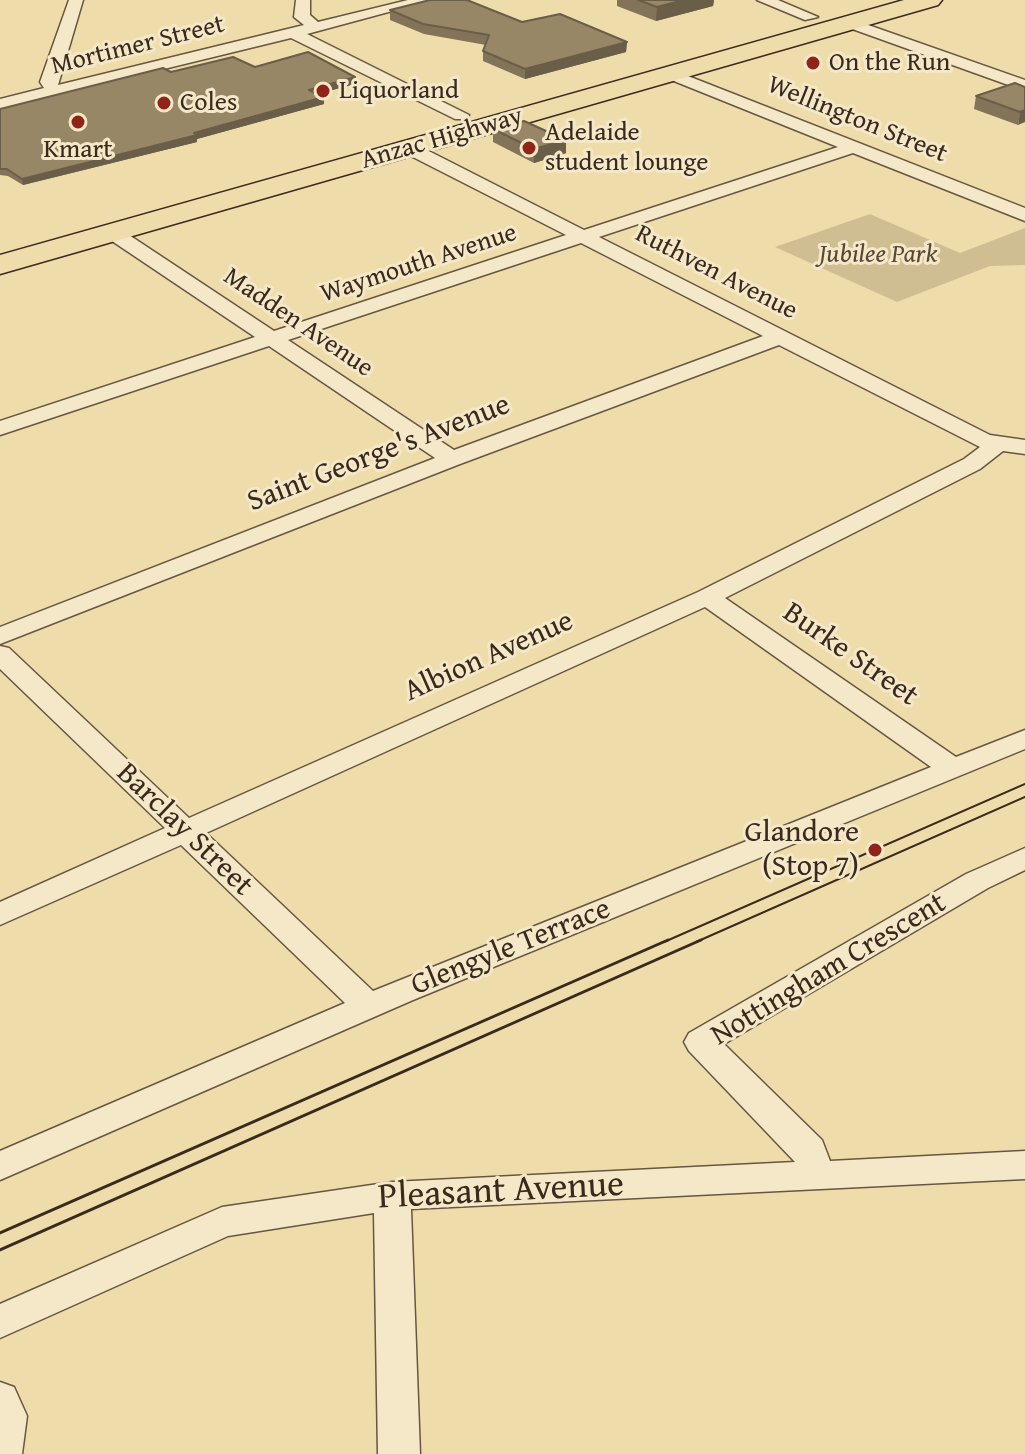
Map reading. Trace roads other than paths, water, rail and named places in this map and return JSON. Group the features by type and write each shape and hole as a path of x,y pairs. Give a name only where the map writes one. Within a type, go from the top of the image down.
{"highway":[{"name":"Anzac Highway","path":"0,265 670,74 810,17 872,0"},
{"name":"Anzac Highway","path":"0,245 714,45 793,39 930,0"},
{"path":"538,94 564,104"},
{"path":"41,233 113,233"}],"street":[{"path":"54,91 48,82 76,0"},
{"path":"303,0 302,17 316,27"},
{"name":"Mortimer Street","path":"0,104 426,0"},
{"path":"764,0 810,17"},
{"path":"849,23 1025,86"},
{"path":"294,33 461,115"},
{"name":"Wellington Street","path":"670,74 1025,215"},
{"name":"Waymouth Avenue","path":"0,428 854,147"},
{"name":"Ruthven Avenue","path":"411,149 996,445"},
{"name":"Madden Avenue","path":"113,233 452,459"},
{"name":"Saint George's Avenue","path":"0,636 452,459 783,336"},
{"path":"996,445 1025,447"},
{"name":"Albion Avenue","path":"0,914 707,597 972,464 996,445"},
{"name":"Burke Street","path":"707,597 954,769"},
{"name":"Barclay Street","path":"0,654 369,1007"},
{"name":"Glengyle Terrace","path":"0,1166 369,1007 1025,739"},
{"name":"Nottingham Crescent","path":"817,1176 809,1150 701,1042 977,881 1025,858"},
{"name":"Pleasant Avenue","path":"0,1322 222,1222 392,1196 1025,1165"},
{"path":"392,1196 399,1454"},
{"path":"0,1399 7,1416 1,1454"}],"tram line":[{"path":"664,942 1025,784"},
{"path":"696,942 1025,797"},
{"path":"0,1233 668,940"},
{"path":"0,1250 701,940"}],"place":[{"name":"On the Run","path":"813,63"},
{"name":"Liquorland","path":"323,91"},
{"name":"Coles","path":"164,103"},
{"name":"Kmart","path":"78,122"},
{"name":"Adelaide student lounge","path":"529,148"},
{"name":"Glandore (Stop 7)","path":"875,850"}],"park label":[{"name":"Jubilee Park","path":"878,255"}]}
